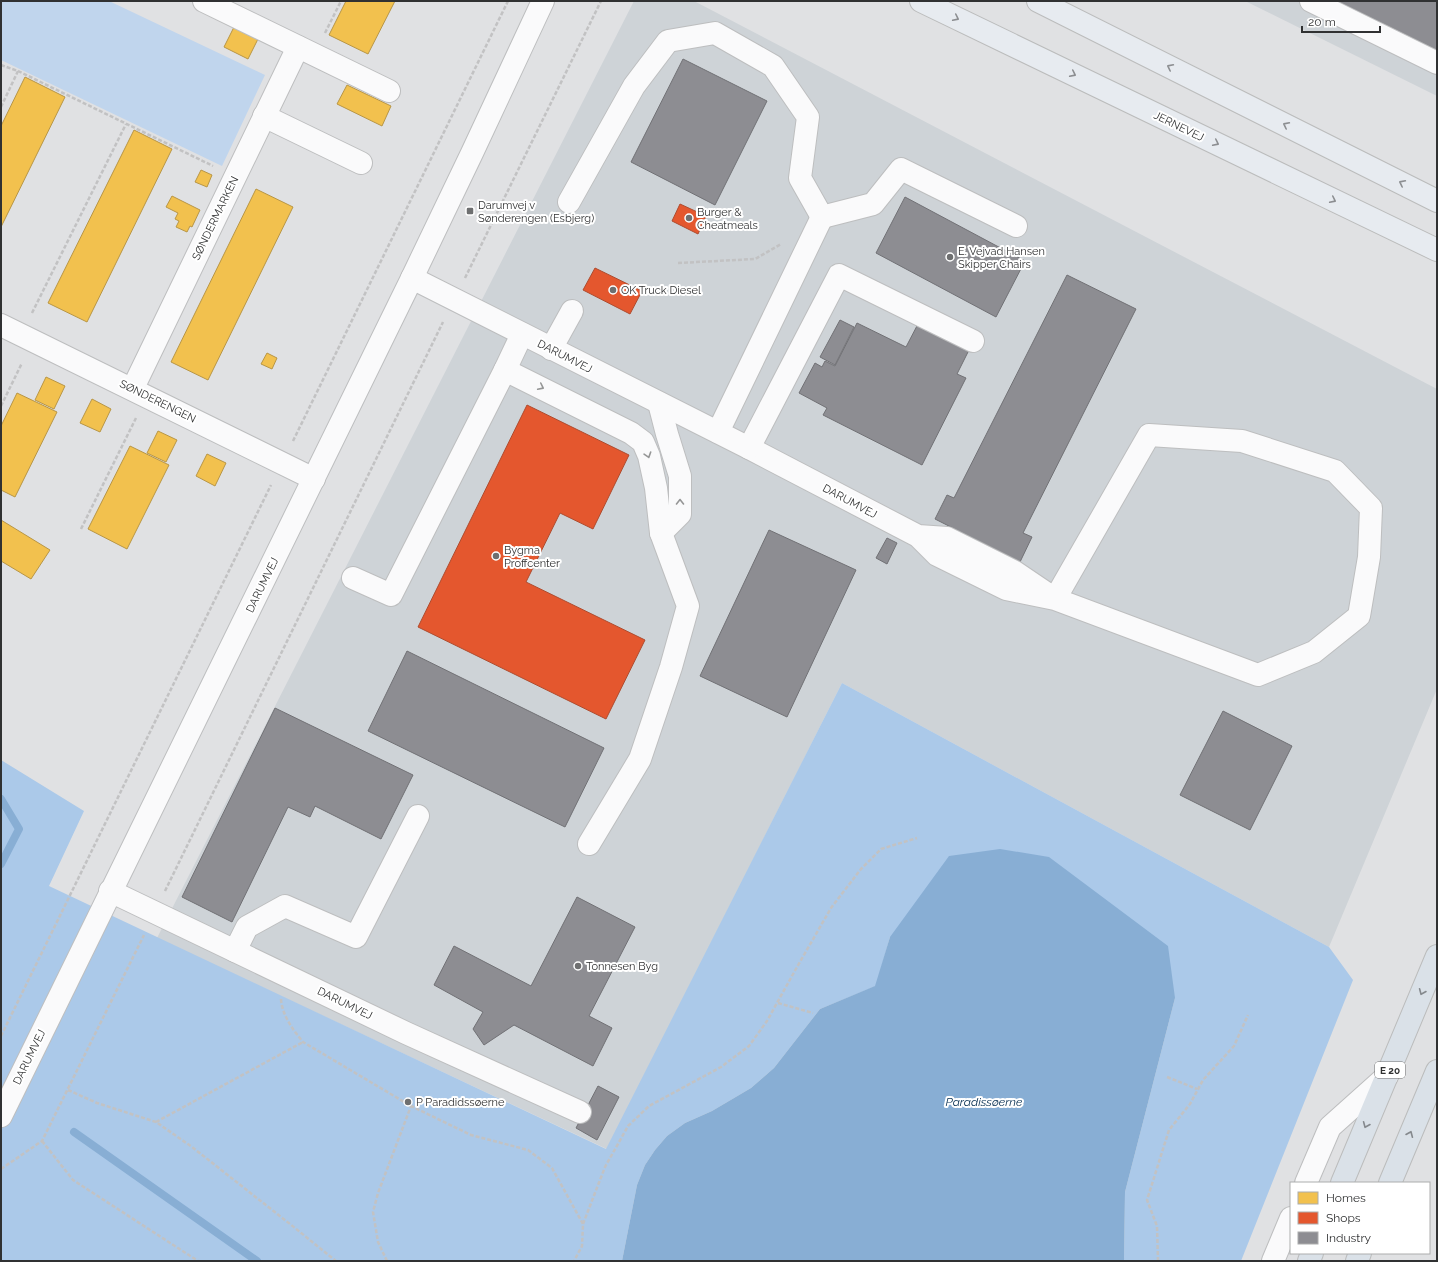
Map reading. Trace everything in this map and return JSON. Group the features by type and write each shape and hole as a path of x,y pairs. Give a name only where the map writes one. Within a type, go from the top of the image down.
{"highway":[{"name":"E 20","path":"1342,1182 1437,956"},
{"path":"1390,1182 1437,1071"}],"main road":[{"name":"JERNEVEJ","path":"921,1 1437,250"},
{"path":"1038,1 1437,200"}],"street":[{"path":"204,1 389,91"},
{"name":"DARUMVEJ","path":"1,1116 110,890 412,278 472,154 543,1"},
{"path":"1311,1 1437,63"},
{"path":"569,202 634,86 668,41 715,33 773,66 808,117 800,178 822,216"},
{"name":"SØNDERMARKEN","path":"140,392 235,177 264,116 306,51"},
{"path":"264,116 361,163"},
{"path":"822,216 874,204 901,169 1016,226"},
{"path":"718,432 822,216"},
{"path":"749,448 839,275 973,341"},
{"name":"DARUMVEJ","path":"412,278 718,432 918,536 937,555 1006,589 1055,599 1258,675 1314,652 1359,616 1369,558 1371,508 1335,471 1242,441 1149,436 1055,599"},
{"path":"551,349 572,311"},
{"name":"SØNDERENGEN","path":"1,325 140,392 314,479"},
{"path":"353,578 391,595 522,334"},
{"path":"505,370 632,433 643,442 649,456 656,488 661,533 688,606 671,667 640,759 589,844"},
{"path":"659,403 680,476 680,514 661,533"},
{"path":"235,951 247,927 285,906 356,937 418,816"},
{"name":"DARUMVEJ","path":"110,890 406,1033 580,1112"},
{"path":"1306,1182 1330,1127 1387,1076"},
{"path":"1273,1261 1290,1220"}],"path":[{"path":"306,51 340,1"},
{"path":"1,1036 508,1"},
{"path":"1,1168 42,1141 601,1"},
{"path":"1,65 18,71 235,177"},
{"path":"1,107 18,71"},
{"path":"1,406 27,337 126,124"},
{"path":"678,263 755,259 788,240"},
{"path":"81,529 140,392"},
{"path":"574,1261 582,1246 583,1224 605,1167 628,1126 649,1106 721,1067 749,1046 767,1022 831,908 861,869 880,849 917,838"},
{"path":"279,971 282,1008 296,1033 303,1042 411,1106 471,1135 528,1150 552,1168 583,1224"},
{"path":"778,1003 813,1013"},
{"path":"1158,1261 1157,1226 1147,1200 1169,1130 1190,1104 1202,1080 1234,1046 1248,1015"},
{"path":"156,1122 303,1042"},
{"path":"1167,1077 1198,1089"},
{"path":"68,1090 97,1103 156,1122 192,1147 336,1261"},
{"path":"387,1261 378,1242 373,1212 378,1193 411,1106"},
{"path":"42,1141 73,1180 198,1261"}],"shaded area":[{"path":"1,1 109,1 265,75 222,166 1,60"},
{"path":"634,1 694,1 1437,389 1437,689 1329,947 842,683 607,1149 157,938"},
{"path":"1245,1 1437,1 1437,96"},
{"path":"842,683 1329,947 1353,980 1241,1261 1124,1261 1125,1192 1175,998 890,937 876,986 820,1009 774,1068 751,1088 712,1111 685,1123 667,1136 655,1150 645,1165 637,1185 622,1261 1,1261 1,760 84,811 49,886 606,1149"}],"water":[{"name":"Paradissøerne","path":"1000,849 1049,857 1168,946 1175,998 1125,1192 1124,1261 622,1261 637,1185 645,1165 667,1136 685,1123 712,1111 751,1088 774,1068 820,1009 875,986 890,937 949,856"}],"building: Homes":[{"path":"346,1 395,1 368,54 329,35"},
{"path":"234,27 258,39 248,59 224,47"},
{"path":"25,77 65,97 1,227 1,126"},
{"path":"347,85 391,106 382,126 337,104"},
{"path":"134,130 172,149 87,322 48,303"},
{"path":"201,170 212,175 207,187 195,182"},
{"path":"256,189 293,207 208,380 171,362"},
{"path":"172,196 200,210 192,227 190,226 187,232 176,227 179,221 175,219 178,213 166,207"},
{"path":"267,353 277,358 272,369 261,364"},
{"path":"46,377 65,386 54,409 35,400"},
{"path":"17,393 57,412 15,497 1,490 1,426"},
{"path":"92,399 111,409 100,432 80,423"},
{"path":"158,431 177,440 166,462 147,453"},
{"path":"130,446 169,465 127,549 88,529"},
{"path":"207,454 226,463 215,486 196,476"},
{"path":"1,520 50,550 31,579 1,561"}],"building: Shops":[{"path":"680,204 706,216 698,234 672,221"},
{"path":"595,268 642,291 630,314 583,290"},
{"name":"Bygma Proffcenter","path":"527,405 629,455 593,529 560,513 526,582 645,640 606,719 418,627"}],"building: Industry":[{"path":"1337,1 1437,1 1437,50"},
{"path":"683,59 767,101 715,205 631,162"},
{"name":"E. Vejvad Hansen Skipper Chairs","path":"905,197 1025,261 996,317 876,253"},
{"path":"1067,275 1136,309 1023,533 1032,537 1020,562 935,519 947,495 954,498"},
{"path":"840,320 854,327 835,365 820,357"},
{"path":"919,322 970,348 957,374 966,378 922,465 823,415 827,408 799,393 815,363 822,367 825,361 835,366 857,323 906,347"},
{"path":"769,530 856,570 787,717 700,676"},
{"path":"887,538 897,543 887,564 876,558"},
{"path":"407,651 604,748 565,827 368,731"},
{"path":"275,708 413,775 381,839 315,806 310,817 288,807 232,922 182,897"},
{"path":"1223,711 1292,746 1250,830 1180,795"},
{"name":"Tonnesen Byg","path":"577,897 635,927 589,1016 612,1028 593,1066 514,1025 484,1045 473,1029 483,1012 434,985 454,946 531,986"},
{"path":"598,1086 619,1097 597,1140 576,1128"}],"waterway":[{"path":"1,799 19,829 1,864"},
{"path":"74,1132 257,1261"}],"place":[{"name":"Darumvej v Sønderengen (Esbjerg)","path":"470,211"},
{"name":"Burger & Cheatmeals","path":"689,218"},
{"name":"E. Vejvad Hansen Skipper Chairs","path":"950,257"},
{"name":"OK Truck Diesel","path":"613,290"},
{"name":"Bygma Proffcenter","path":"496,556"},
{"name":"Tonnesen Byg","path":"578,966"},
{"name":"P Paradidssøerne","path":"408,1102"}]}
